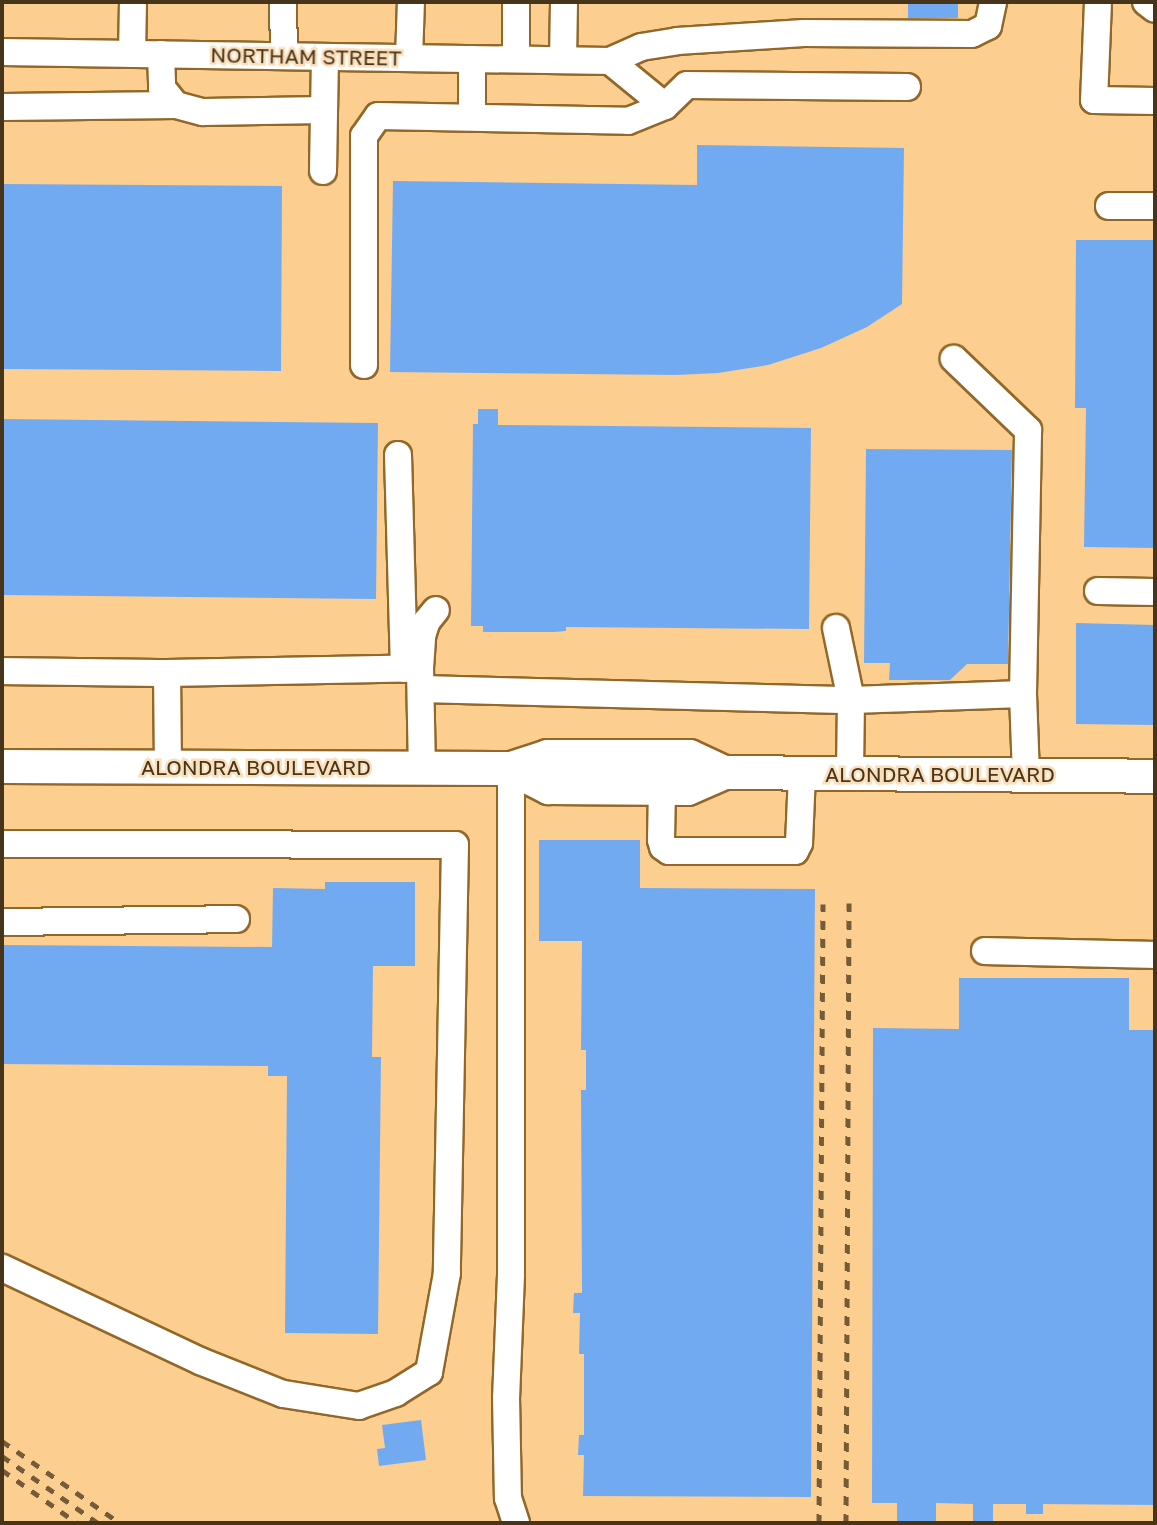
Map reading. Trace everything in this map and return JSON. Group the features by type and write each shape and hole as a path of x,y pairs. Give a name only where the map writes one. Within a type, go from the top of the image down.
{"main road":[{"name":"ALONDRA BOULEVARD","path":"2,766 511,768 547,756 689,757 724,772 1155,776"},
{"name":"ALONDRA BOULEVARD","path":"511,768 548,787 687,788 724,772"}],"lane":[{"path":"132,54 133,2"},
{"path":"283,2 284,56"},
{"path":"409,58 411,2"},
{"path":"516,2 516,59"},
{"path":"562,60 564,2"},
{"path":"665,106 610,61 642,47 677,41 804,33 972,34 988,26 993,2"},
{"path":"1098,2 1094,100 1155,101"},
{"path":"1146,2 1155,9"},
{"name":"NORTHAM STREET","path":"2,52 610,61"},
{"path":"161,54 162,88 176,105"},
{"path":"323,171 325,57"},
{"path":"472,58 472,116"},
{"path":"364,365 365,136 378,116 628,121 665,106 687,85 907,87"},
{"path":"3,107 176,105 202,112 324,110"},
{"path":"1109,206 1155,206"},
{"path":"954,359 1028,430 1023,694 1026,775"},
{"path":"398,455 422,768"},
{"path":"1098,591 1155,592"},
{"path":"415,675 422,636 427,621 436,610"},
{"path":"836,628 851,700 850,773"},
{"path":"2,671 415,675 851,700 1023,694"},
{"path":"167,673 168,767"},
{"path":"511,768 511,1275 506,1397 508,1498 516,1523"},
{"path":"662,788 663,847 669,850 795,852 799,849 802,773"},
{"path":"2,844 455,845 447,1273 429,1372 396,1393 359,1406 284,1394 200,1361 2,1268"},
{"path":"2,922 236,919"},
{"path":"985,951 1155,955"}],"building":[{"path":"908,2 958,2 958,18 908,18"},
{"path":"697,145 904,148 902,304 867,327 821,348 768,365 718,373 676,375 390,372 393,181 697,185"},
{"path":"2,184 282,186 281,371 2,369"},
{"path":"1076,240 1155,240 1155,548 1084,547 1086,408 1075,408"},
{"path":"478,409 498,409 498,425 811,428 809,629 566,627 566,631 554,632 483,632 483,626 471,626 473,424 478,424"},
{"path":"2,419 378,423 376,599 2,595"},
{"path":"866,449 1012,450 1008,664 967,664 950,680 889,680 890,663 864,663"},
{"path":"1076,623 1155,625 1155,725 1076,724"},
{"path":"539,840 640,840 640,888 815,889 811,1497 583,1496 584,1455 578,1455 579,1435 584,1435 584,1354 579,1354 580,1313 573,1313 574,1293 582,1293 581,1090 586,1090 586,1050 581,1050 582,941 539,941"},
{"path":"325,882 415,882 415,966 373,966 372,1057 381,1057 378,1334 285,1333 287,1076 268,1076 268,1066 2,1064 2,945 272,947 273,888 325,889"},
{"path":"959,978 1129,978 1129,1030 1155,1030 1155,1505 1043,1504 1043,1514 1026,1514 1026,1504 993,1504 993,1523 973,1523 973,1504 936,1503 936,1523 897,1523 897,1503 872,1503 873,1028 959,1029"},
{"path":"421,1420 426,1460 379,1466 377,1449 385,1448 382,1425"}],"railway":[{"path":"846,1523 849,903"},
{"path":"819,1523 823,904"},
{"path":"2,1441 120,1523"},
{"path":"2,1456 98,1523"},
{"path":"2,1470 77,1523"}]}
